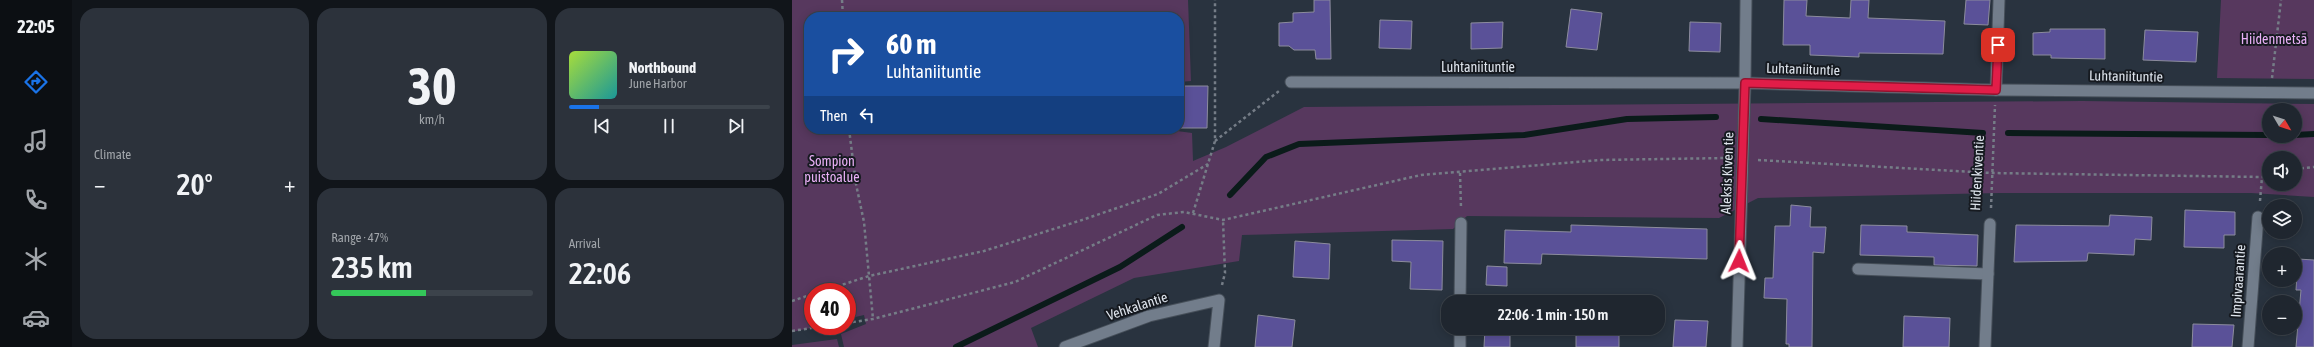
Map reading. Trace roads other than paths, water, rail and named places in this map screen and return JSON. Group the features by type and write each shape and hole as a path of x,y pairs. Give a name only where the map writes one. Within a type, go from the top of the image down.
{"street":[{"name":"Aleksis Kiven tie","path":"1737,347 1746,0"},
{"path":"1996,90 2000,0"},
{"name":"Luhtaniituntie","path":"1290,82 1745,83 1996,90 2314,93"},
{"name":"Impivaarantie","path":"2248,347 2258,217"},
{"path":"1460,295 1461,223"},
{"name":"Hiidenkiventie","path":"1985,347 1990,224"},
{"path":"1858,269 1988,274"},
{"name":"Vehkalantie","path":"1065,347 1149,316 1219,300 1214,347"},
{"path":"1460,335 1460,347"}],"waterway":[{"path":"1230,195 1266,157 1299,144 1524,135 1627,119 1716,117"},
{"path":"1761,119 1983,133"},
{"path":"2008,133 2262,135"},
{"path":"2302,135 2314,134"},
{"path":"956,347 1120,267 1182,227"}],"park label":[{"name":"Hiidenmetsä","path":"2274,39"},
{"name":"Sompion puistoalue","path":"832,170"}]}
